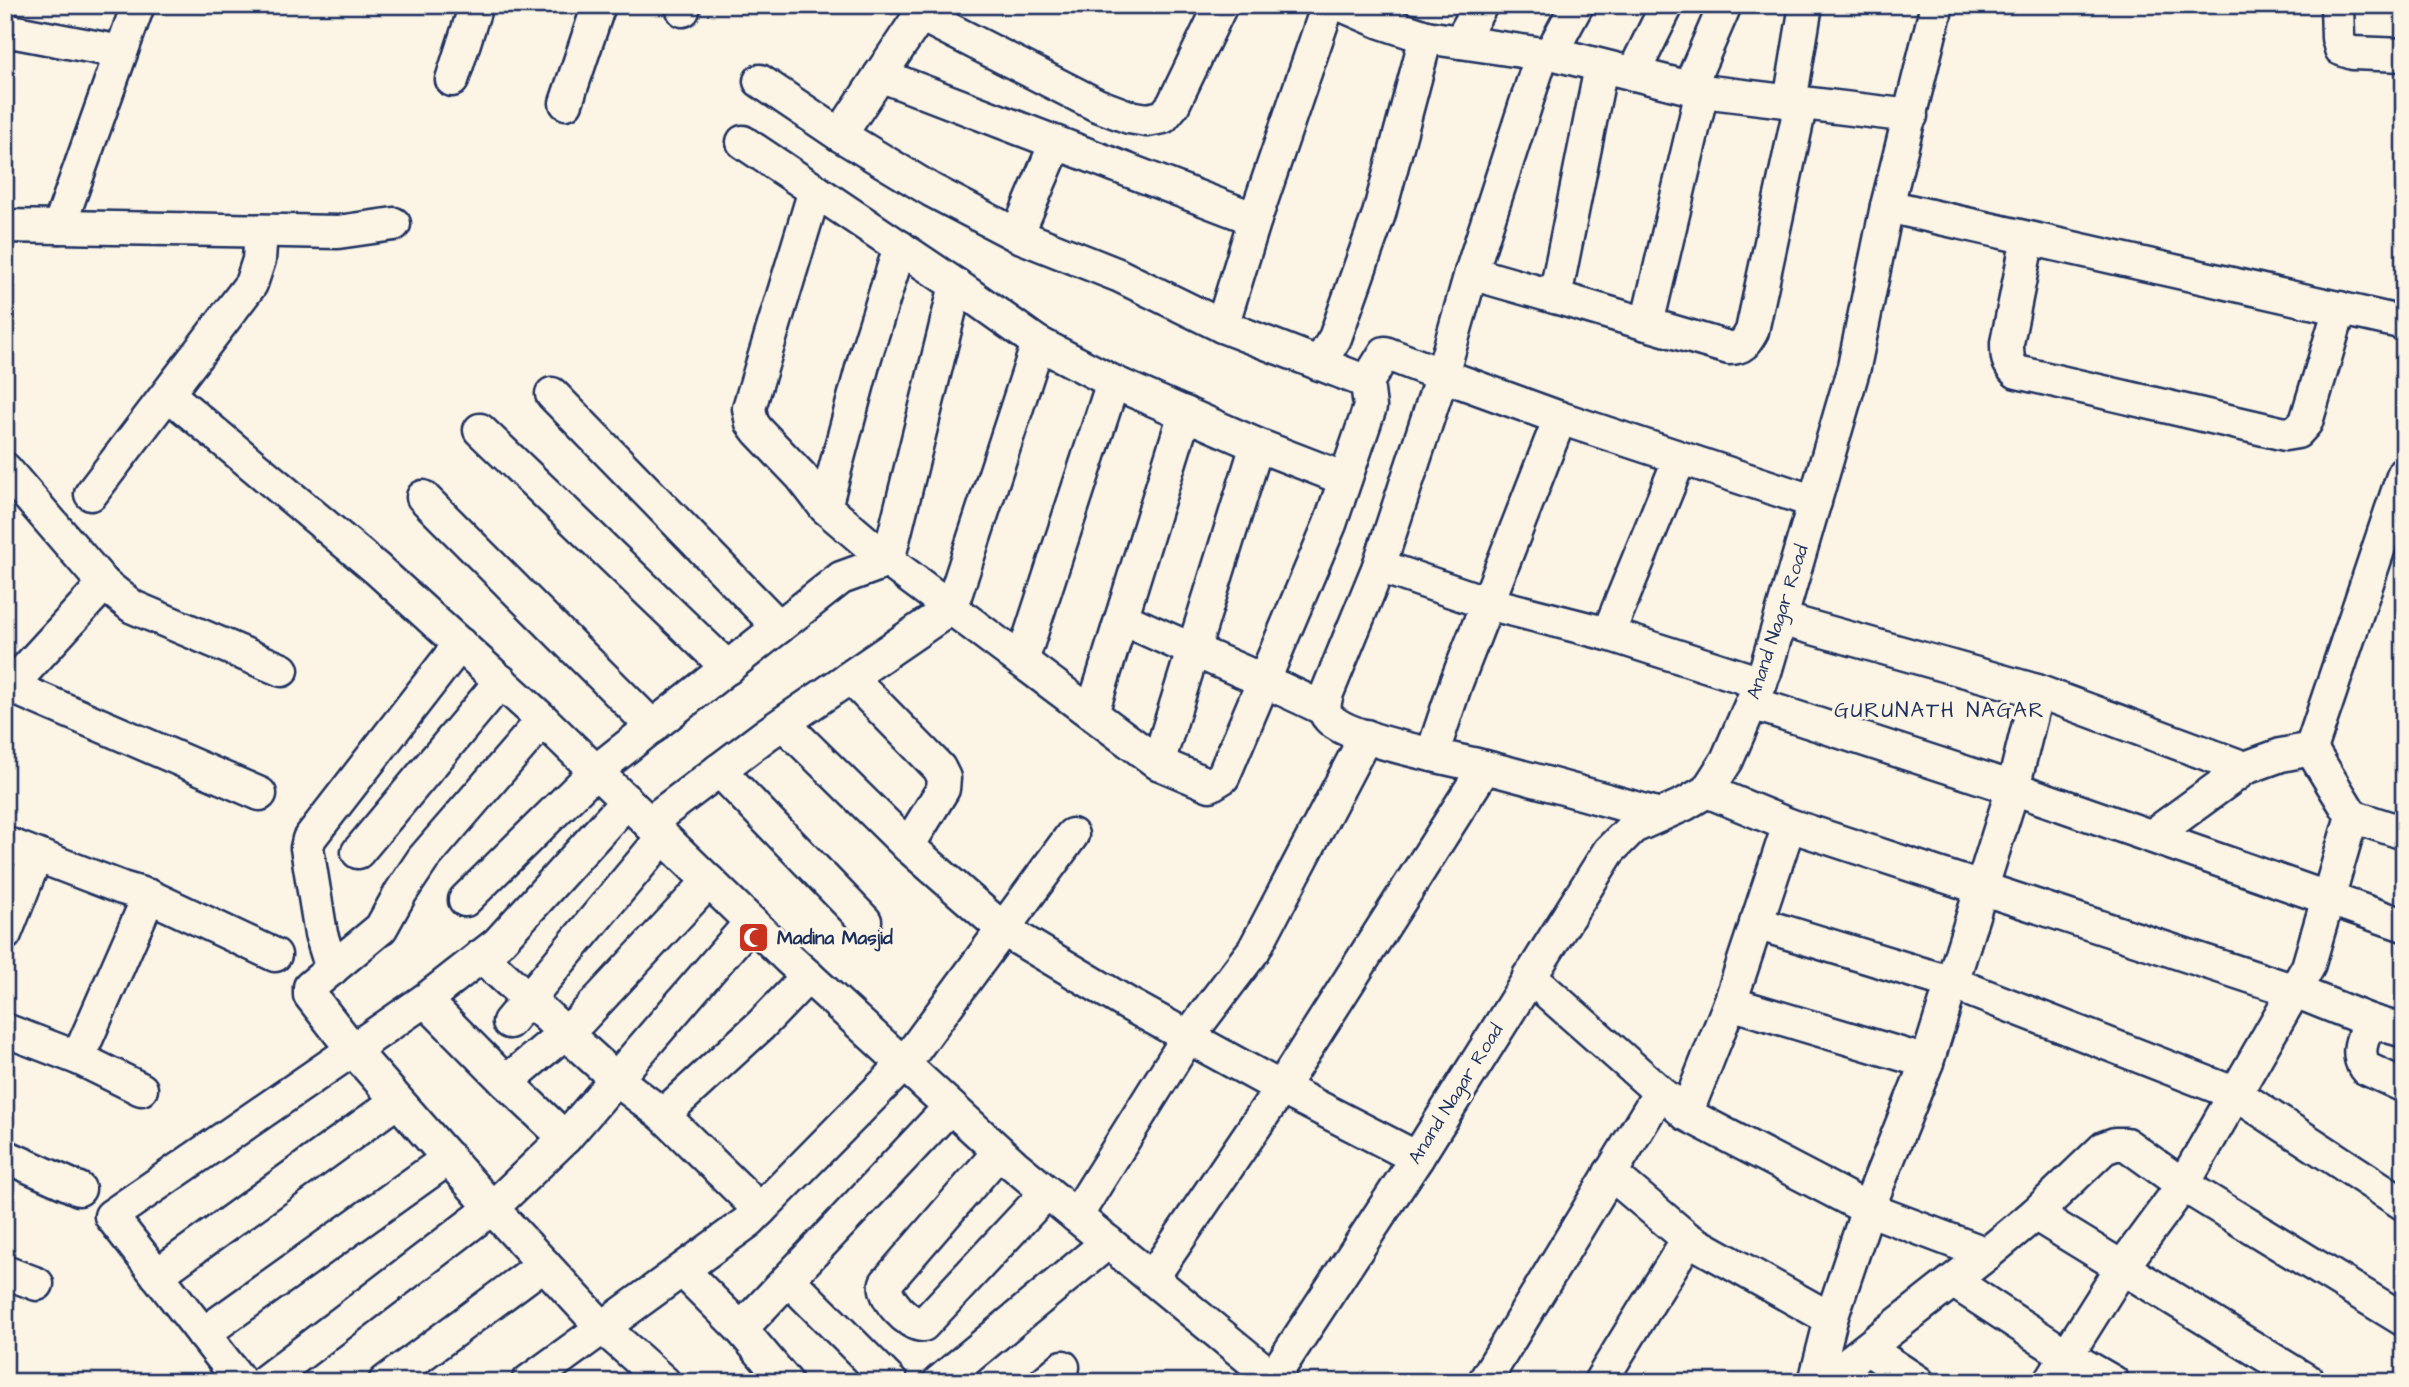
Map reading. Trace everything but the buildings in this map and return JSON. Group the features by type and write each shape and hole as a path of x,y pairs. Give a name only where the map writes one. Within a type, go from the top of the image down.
{"street":[{"path":"59,227 138,5"},
{"path":"566,103 599,5"},
{"path":"840,135 923,10 1097,105 1129,117 1147,120 1163,117 1173,105 1221,5"},
{"path":"1222,326 1255,219 1328,5"},
{"path":"1342,5 1385,14 1426,37 1546,53 1696,89 1911,116"},
{"path":"1461,42 1481,5"},
{"path":"1577,5 1546,53 1471,273 1379,566 1326,693 1324,709 1328,718 1342,727 1366,736 1660,815"},
{"path":"1633,74 1667,5"},
{"path":"1647,324 1696,89 1726,5"},
{"path":"1471,273 1729,348 1738,348 1745,344 1752,331 1796,102 1806,5"},
{"path":"2337,5 2338,38 2342,49 2353,53 2404,55"},
{"path":"452,80 473,6"},
{"name":"Anand Nagar Road","path":"1271,1380 1417,1158 1609,851 1633,827 1707,791 1727,760 1756,693 1781,618 1854,367 1887,206 1911,116 1929,8"},
{"path":"5,30 121,52"},
{"path":"1319,364 1335,338 1379,214 1426,37"},
{"path":"1555,297 1601,67"},
{"path":"880,75 1255,219"},
{"path":"760,81 840,135 931,190 1017,235 1118,275 1222,326 1367,382"},
{"path":"743,142 1038,343 1113,382 1257,446 1345,479"},
{"path":"1017,235 1056,142"},
{"path":"815,190 749,408 752,423 825,506 888,561 1158,763 1210,785 1223,777 1329,524 1370,407 1367,382 1385,352 1560,418 1815,502"},
{"path":"1887,206 2404,323"},
{"path":"5,226 338,232 394,224"},
{"path":"91,494 176,400 251,284 260,260 261,231"},
{"path":"2028,238 2007,343 2010,367 2017,372 2272,431 2291,434 2297,432 2306,422 2340,309"},
{"path":"825,506 865,357 900,247"},
{"path":"888,561 956,285"},
{"path":"519,1010 656,830 719,770 951,608 1038,343"},
{"path":"1022,661 1113,382"},
{"path":"552,394 779,627"},
{"path":"176,400 377,569 501,681 808,976 999,1152 1271,1380"},
{"path":"1092,713 1185,413"},
{"path":"1432,755 1455,683 1560,418"},
{"path":"480,430 727,667"},
{"path":"1158,763 1257,446"},
{"path":"1608,634 1680,458"},
{"path":"5,469 99,579 133,607 282,670"},
{"path":"2404,473 2311,748 2352,816 2404,832"},
{"path":"423,497 653,727"},
{"path":"465,900 596,771 841,578 888,561"},
{"path":"1379,566 1487,603 1608,634 1756,693 2013,788 2404,925"},
{"path":"99,579 8,690 260,794"},
{"path":"1122,618 1193,652 1264,679 1324,709"},
{"path":"1781,618 2037,691 2245,768"},
{"path":"332,969 321,934 307,848 309,839 460,644"},
{"path":"851,678 939,768 944,778 943,789 908,846"},
{"path":"358,852 501,681"},
{"path":"1815,1382 1831,1319 1868,1209 1927,1062 2013,788 2037,691"},
{"path":"543,720 423,859 381,929 309,990 310,995 353,1050 492,1208 601,1326 664,1382"},
{"path":"783,724 908,846 1003,930 1128,1004 1281,1088 1417,1158"},
{"path":"1076,1216 1188,1037 1254,950 1366,736"},
{"path":"2152,836 2245,768 2311,748"},
{"path":"1152,1279 1281,1088 1485,767"},
{"path":"719,770 865,921"},
{"path":"1707,791 1789,825 2295,991 2370,1021 2404,1031"},
{"path":"241,1382 111,1216 425,1000 498,943 627,801"},
{"path":"2050,1382 2121,1269 2183,1185 2308,967 2352,816"},
{"path":"1686,1114 1730,1003 1789,825"},
{"path":"528,1382 601,1326 749,1221 760,1210 904,1064 1072,835"},
{"path":"5,843 149,895 275,956"},
{"path":"5,934 36,856"},
{"path":"506,1082 580,1020 709,881"},
{"path":"78,1058 149,895"},
{"path":"264,1382 492,1208 565,1138 751,922"},
{"path":"1756,923 1952,983 2236,1094 2404,1204"},
{"path":"481,956 519,1010 564,1033 616,1079 663,1115 760,1210"},
{"path":"663,1115 761,1025 808,976"},
{"path":"1530,976 1686,1114 1868,1209 1987,1254"},
{"path":"425,1000 565,1138"},
{"path":"1730,1003 1927,1062"},
{"path":"2370,1021 2361,1042 2361,1062 2365,1068 2404,1086"},
{"path":"5,1030 78,1058 141,1089"},
{"path":"1483,1382 1660,1092"},
{"path":"157,1275 397,1101"},
{"path":"741,1329 950,1107"},
{"path":"1824,1382 1987,1254 2035,1214 2104,1148 2115,1144 2126,1144 2183,1185 2404,1320"},
{"path":"999,1152 886,1283 886,1295 912,1323 923,1325 1047,1192"},
{"path":"5,1156 79,1189"},
{"path":"203,1334 449,1158"},
{"path":"1610,1173 1688,1239 1831,1319"},
{"path":"2035,1214 2309,1382"},
{"path":"1600,1382 1688,1239"},
{"path":"939,1382 1108,1242"},
{"path":"385,1382 544,1264"},
{"path":"682,1270 741,1329 786,1382"},
{"path":"5,1272 37,1284"},
{"path":"788,1279 891,1382"},
{"path":"1953,1281 2113,1382"},
{"path":"1868,1349 1918,1382"}],"place":[{"name":"Madina Masjid","path":"754,938"}],"district":[{"name":"GURUNATH NAGAR","path":"1940,710"}]}
